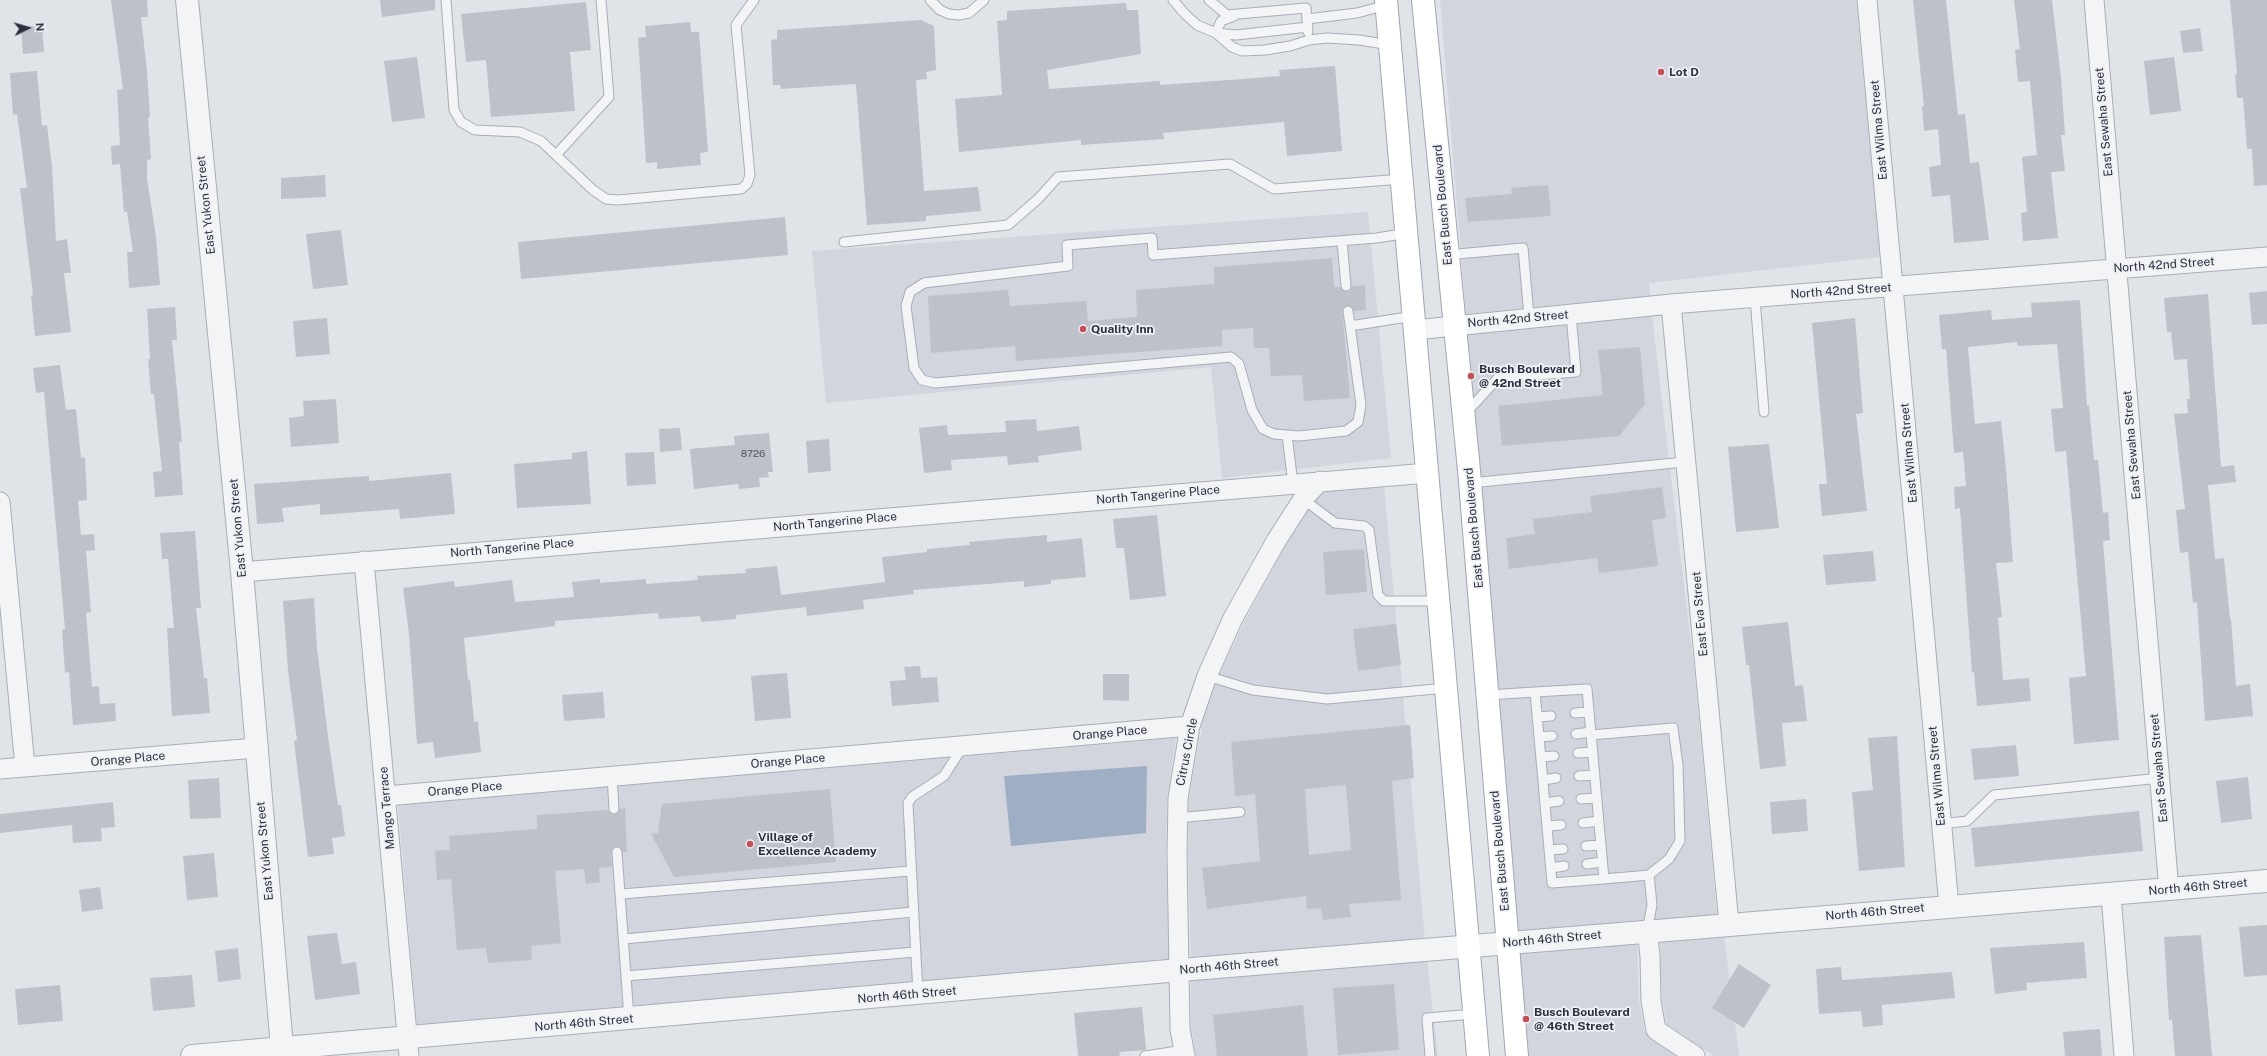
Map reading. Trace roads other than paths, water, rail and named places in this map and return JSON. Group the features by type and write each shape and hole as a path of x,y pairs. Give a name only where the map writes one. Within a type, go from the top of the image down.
{"main road":[{"name":"East Busch Boulevard","path":"1423,0 1470,483 1517,1056"},
{"path":"1386,3 1478,1056"}],"street":[{"name":"East Yukon Street","path":"187,0 242,572 282,1052"},
{"name":"East Wilma Street","path":"1867,0 1894,287 1948,906"},
{"name":"East Sewaha Street","path":"2094,0 2169,890"},
{"name":"North 42nd Street","path":"1414,323 1454,325 1671,304 2267,257"},
{"name":"East Eva Street","path":"1671,304 1729,924"},
{"name":"North Tangerine Place","path":"242,572 364,561 1298,491 1320,481 1428,473"},
{"name":"Citrus Circle","path":"1184,1053 1180,1029 1178,798 1190,726 1207,676 1241,604 1276,541 1298,491"},
{"path":"0,502 25,767"},
{"name":"Mango Terrace","path":"364,561 408,1047"},
{"name":"Orange Place","path":"386,796 1190,726"},
{"name":"Orange Place","path":"0,769 256,748"},
{"name":"North 46th Street","path":"192,1056 408,1047 629,1019 1180,970 1948,906 2111,895 2267,881"},
{"path":"2111,895 2124,1056"},
{"path":"1648,931 1651,1001 1656,1030 1695,1056"}],"lane":[{"path":"446,0 454,110 461,122 475,130 520,132 541,141 593,190 606,199 618,200 741,189 747,184 750,175 736,25 754,0"},
{"path":"556,155 609,97 601,0"},
{"path":"930,0 940,10 949,14 959,15 969,13 984,0"},
{"path":"1173,0 1197,25 1216,33 1236,35 1357,13 1386,3"},
{"path":"1209,0 1227,15 1306,8 1309,40"},
{"path":"1216,33 1221,21 1236,15"},
{"path":"1216,33 1232,47 1242,51 1290,46 1309,40 1342,39 1390,46"},
{"path":"844,242 1008,225 1038,199 1058,177 1230,164 1274,189 1402,178"},
{"path":"1348,312 1361,405 1358,422 1346,431 1306,435 1287,435 1274,434 1263,429 1252,410 1239,364 1231,357 935,383 922,380 914,368 906,306 910,292 924,283 1068,266 1066,245 1152,238 1153,255 1342,240 1406,233"},
{"path":"1342,240 1346,286"},
{"path":"1447,255 1523,248 1529,317"},
{"path":"1755,298 1764,412"},
{"path":"1464,416 1498,378 1576,372 1571,314"},
{"path":"1350,326 1414,323"},
{"path":"1287,435 1298,491 1335,523 1364,526 1369,530 1378,595 1384,601 1438,601"},
{"path":"1470,483 1685,462"},
{"path":"1207,676 1253,690 1327,699 1446,688"},
{"path":"1488,695 1588,689 1604,878"},
{"path":"1534,692 1552,883 1649,874 1668,859 1680,841 1678,766 1673,728 1576,734"},
{"path":"1575,713 1589,712"},
{"path":"1537,717 1551,716"},
{"path":"1539,737 1552,736"},
{"path":"918,994 908,803 912,797 944,776 963,746"},
{"path":"1578,753 1593,752"},
{"path":"1540,757 1554,756"},
{"path":"1579,776 1595,775"},
{"path":"612,776 614,809"},
{"path":"1542,780 1556,778"},
{"path":"1941,824 1967,821 1994,795 2160,778"},
{"path":"1581,799 1597,798"},
{"path":"1545,803 1559,801"},
{"path":"1178,818 1240,812"},
{"path":"1584,823 1599,821"},
{"path":"1547,826 1561,825"},
{"path":"1586,846 1601,845"},
{"path":"1549,850 1563,848"},
{"path":"617,852 629,1019"},
{"path":"1587,864 1602,862"},
{"path":"1551,868 1564,866"},
{"path":"621,894 911,871"},
{"path":"1648,931 1652,905 1649,874"},
{"path":"624,939 913,912"},
{"path":"626,976 916,952"},
{"path":"1430,1056 1427,1018 1474,1014"},
{"path":"1145,1056 1184,1053"}],"water":[{"path":"1147,766 1146,833 1011,846 1004,776"}],"place":[{"name":"Lot D","path":"1661,72"},
{"name":"Quality Inn","path":"1083,329"},
{"name":"Busch Boulevard @ 42nd Street","path":"1471,376"},
{"name":"Village of Excellence Academy","path":"750,844"},
{"name":"Busch Boulevard @ 46th Street","path":"1526,1019"}]}
